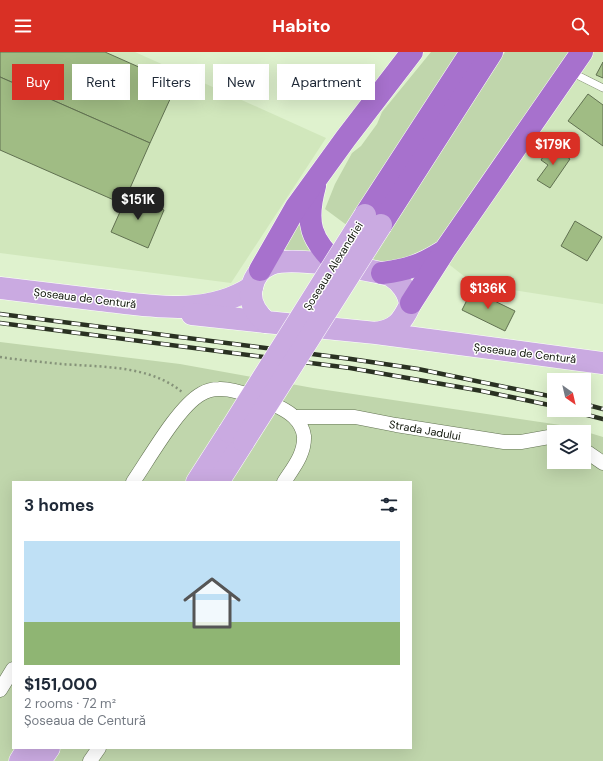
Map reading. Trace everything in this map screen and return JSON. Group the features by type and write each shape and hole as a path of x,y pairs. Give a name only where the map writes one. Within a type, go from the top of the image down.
{"highway":[{"path":"256,278 296,207 346,138 412,52"},
{"name":"Șoseaua Alexandriei","path":"373,220 471,52"},
{"name":"Șoseaua Alexandriei","path":"373,220 492,52"},
{"path":"411,304 445,250 582,52"},
{"path":"316,181 309,208 311,228 322,248 339,266"},
{"path":"382,273 407,270 445,250"}],"main road":[{"name":"Șoseaua Alexandriei","path":"198,481 236,436 373,220"},
{"name":"Șoseaua de Centură","path":"0,288 170,308 214,304 234,297 270,264 290,261 339,266 382,273 397,279 402,284 416,318 438,339 446,343"},
{"path":"256,278 251,297 257,315 266,322"},
{"name":"Șoseaua de Centură","path":"376,333 387,332 400,323 411,304"},
{"name":"Șoseaua de Centură","path":"170,308 184,313 376,333 603,363"},
{"name":"Șoseaua Alexandriei","path":"218,481 236,436"},
{"path":"20,761 27,749"},
{"path":"40,761 48,749"}],"street":[{"path":"134,481 160,442 192,401 202,393 211,390 226,389 282,408 295,417 302,427 304,435 300,457 285,481"},
{"name":"Strada Jadului","path":"295,417 355,417 504,442 521,442 547,437"},
{"path":"591,455 603,463"},
{"path":"0,690 12,671"},
{"path":"90,761 98,749"}],"lane":[{"path":"569,71 603,88"}],"path":[{"path":"0,357 62,364 94,365 153,375 173,385 192,401"}],"shaded area":[{"path":"0,52 135,52 162,64 138,64 138,100 205,100 205,84 213,87 213,100 242,100 326,138 231,283 0,253"},
{"path":"431,52 460,52 348,226 325,209 335,184 352,153 361,146 377,124 382,112"},
{"path":"505,52 569,52 432,251 397,265 371,261"},
{"path":"569,52 603,52 603,304 474,284 432,251"},
{"path":"301,210 316,254 281,249"},
{"path":"0,342 180,364 313,388 560,425 547,425 547,469 591,469 591,433 603,437 603,761 0,761"}],"building":[{"path":"0,52 105,52 138,67 138,100 170,100 150,143 52,100 64,100 64,64 12,64 12,82 0,77"},
{"path":"603,62 603,78 596,75"},
{"path":"0,77 12,82 12,100 52,100 150,143 123,204 0,150"},
{"path":"588,94 603,105 603,146 568,121"},
{"path":"550,146 570,159 550,188 537,180 548,165 541,160"},
{"path":"128,194 164,210 148,248 111,232"},
{"path":"575,221 602,237 587,261 561,246"},
{"path":"472,290 515,311 505,331 462,310"}],"railway":[{"path":"0,314 351,359 418,369 547,396"},
{"path":"0,323 350,368 482,391 547,405"},
{"path":"591,406 603,409"},
{"path":"591,416 603,419"}]}
